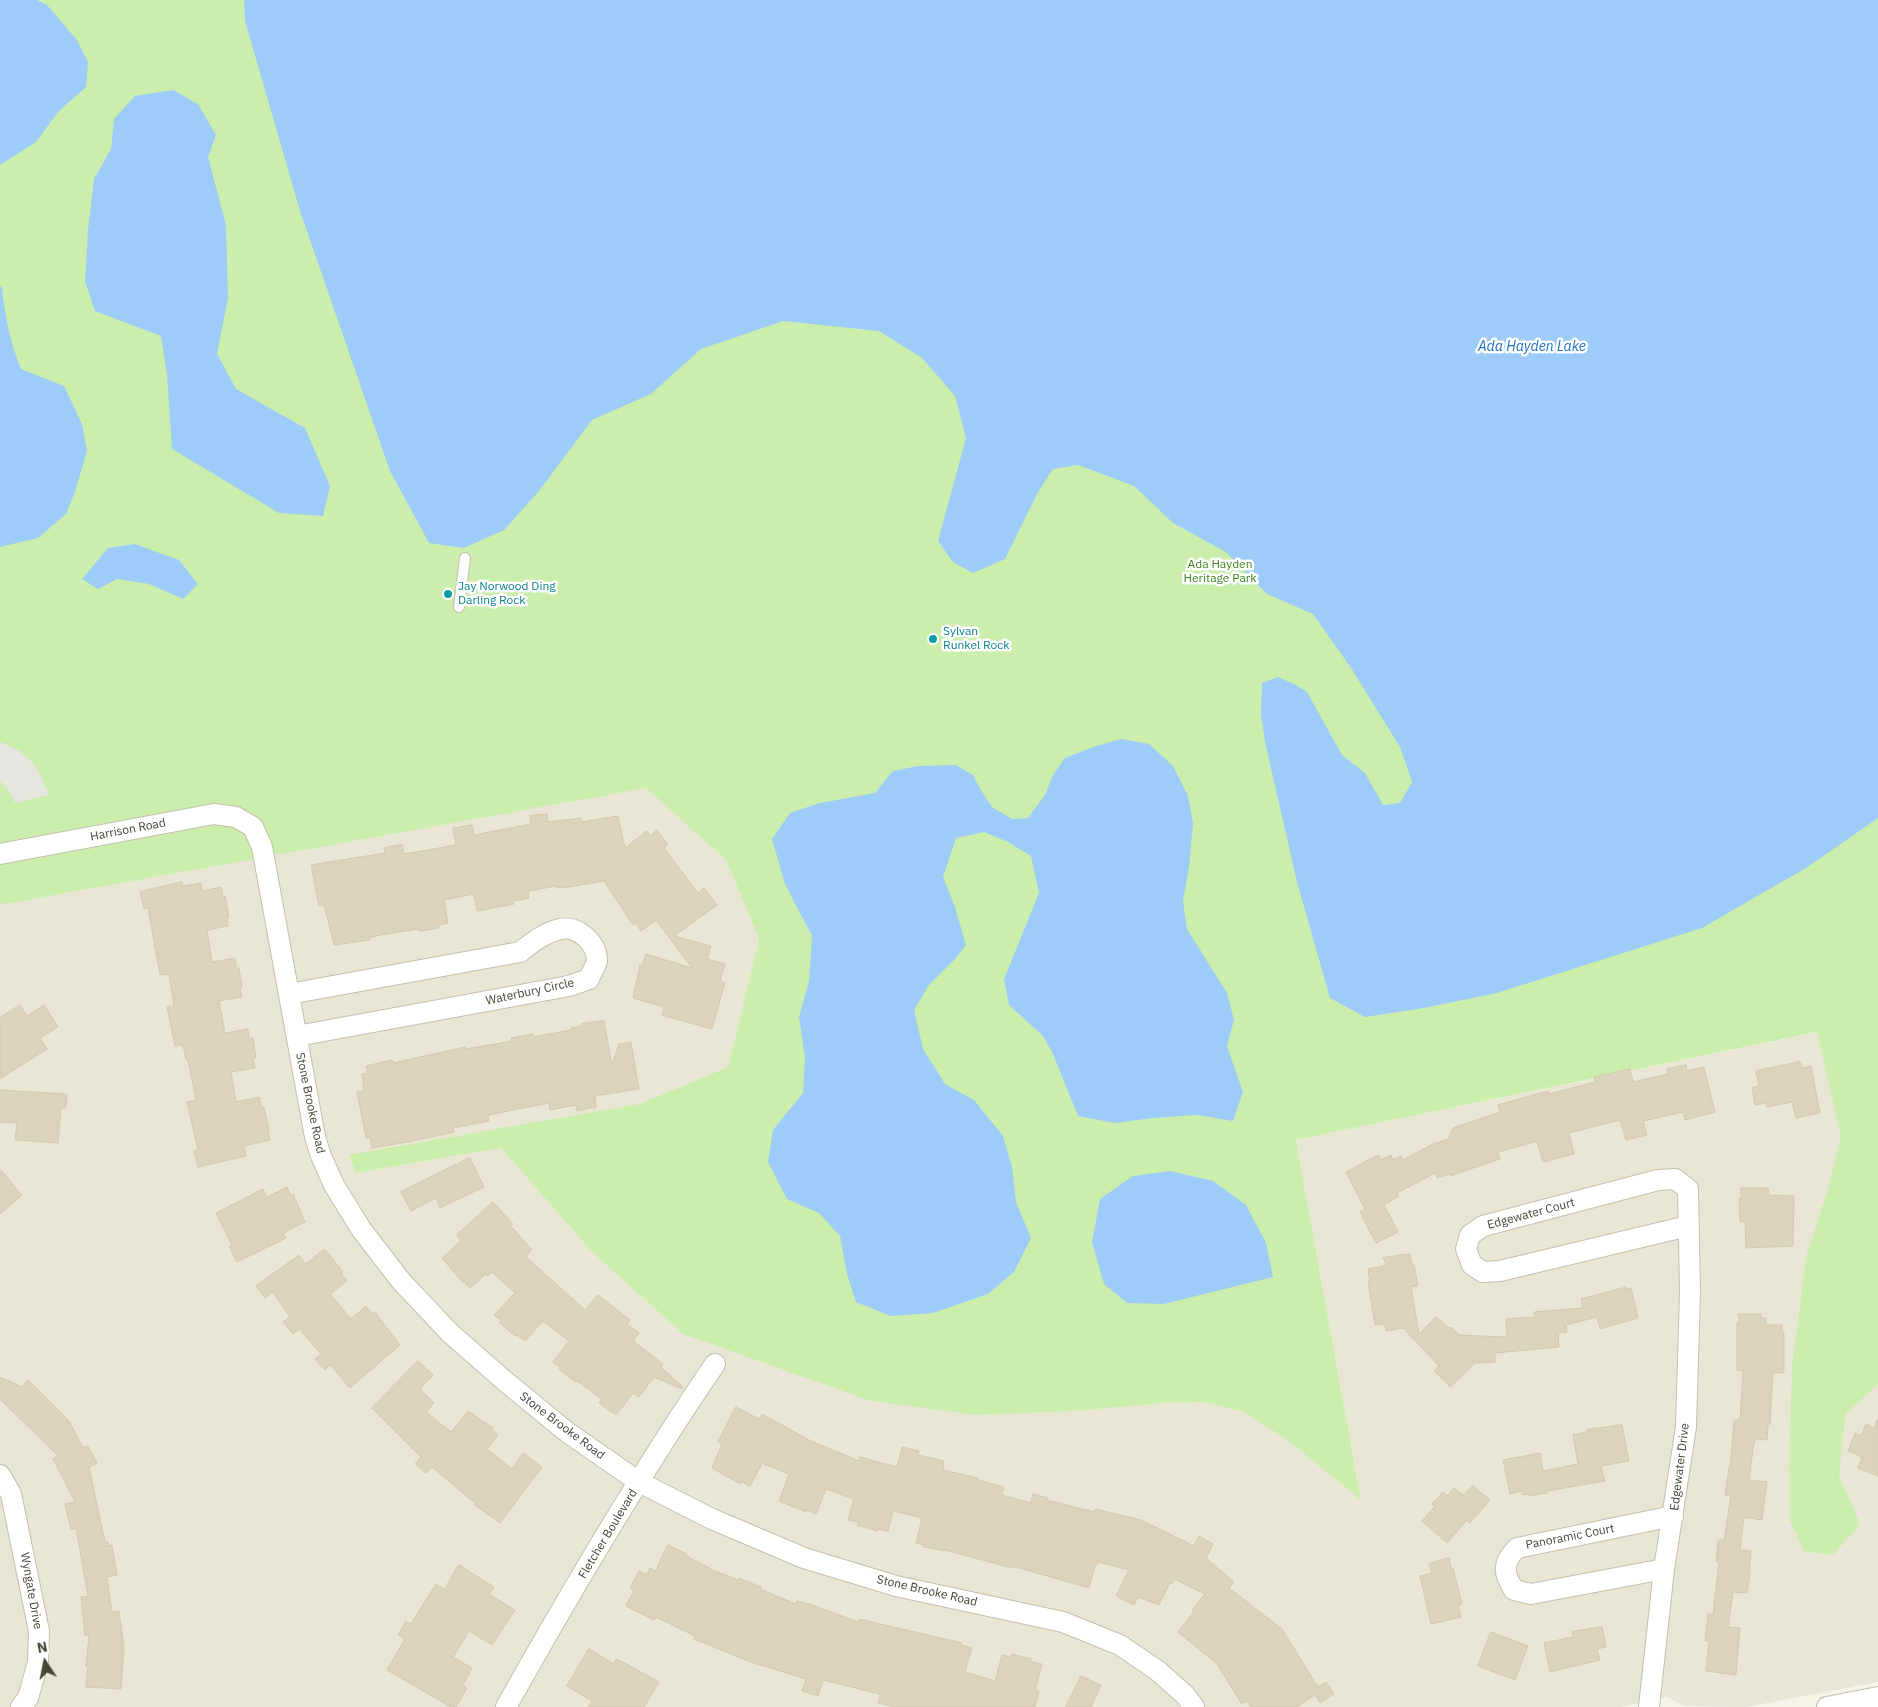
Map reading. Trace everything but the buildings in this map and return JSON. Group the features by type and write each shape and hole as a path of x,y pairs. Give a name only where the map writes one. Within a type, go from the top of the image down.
{"street":[{"name":"Harrison Road","path":"0,854 214,814 236,817 253,827"},
{"name":"Stone Brooke Road","path":"253,827 262,847 315,1137 321,1156 334,1185 361,1228 395,1273 450,1333 567,1432 639,1482 712,1519 804,1558 896,1586 1063,1622 1120,1646 1158,1671 1185,1695 1194,1707"},
{"name":"Waterbury Circle","path":"289,994 520,952 540,936 562,928 581,932 594,946 597,962 589,978 569,986 297,1036"},
{"name":"Edgewater Court","path":"1675,1179 1688,1189 1688,1226 1500,1271 1483,1272 1472,1265 1466,1249 1470,1235 1483,1226 1658,1180 1675,1179"},
{"name":"Edgewater Drive","path":"1649,1707 1664,1569 1686,1427 1690,1291 1688,1226"},
{"name":"Fletcher Boulevard","path":"506,1707 639,1482 679,1417 715,1364"},
{"name":"Wyngate Drive","path":"0,1475 10,1494 39,1631 38,1662 28,1698 21,1707"},
{"name":"Panoramic Court","path":"1664,1569 1532,1594 1514,1590 1505,1574 1508,1557 1517,1548 1673,1516"},
{"path":"1827,1707 1878,1697"}],"lane":[{"path":"459,607 464,558"}],"shaded area":[{"path":"0,742 16,749 31,761 40,773 49,795 15,803 10,792 0,781"},
{"path":"646,787 726,860 759,939 728,1067 639,1104 356,1173 501,1148 593,1253 683,1334 975,1415 1077,1411 1163,1403 1204,1402 1244,1412 1286,1439 1361,1499 1296,1140 1878,1020 1878,1682 1746,1707 1684,1706 1667,1697 1620,1707 0,1707 0,905"}],"green space":[{"name":"Ada Hayden Heritage Park","path":"0,0 1878,0 1878,1384 1845,1415 1839,1475 1860,1524 1833,1555 1804,1551 1790,1520 1789,1468 1792,1367 1806,1257 1828,1189 1841,1137 1817,1032 1296,1140 1361,1500 1286,1439 1244,1412 1204,1402 1163,1403 1077,1411 975,1415 871,1401 683,1334 593,1253 501,1148 356,1173 349,1155 639,1104 728,1067 759,939 726,860 646,788 0,905"}],"water":[{"path":"0,0 37,0 47,5 77,40 88,62 86,87 58,112 36,142 0,165"},
{"name":"Ada Hayden Lake","path":"244,0 1878,0 1878,818 1806,868 1702,928 1497,993 1424,1008 1365,1017 1330,998 1297,882 1265,742 1261,714 1262,683 1278,677 1307,692 1342,755 1365,773 1383,805 1400,803 1412,782 1400,747 1351,668 1313,614 1267,594 1226,552 1173,523 1134,486 1078,465 1053,469 1038,492 1005,559 973,573 953,562 938,541 966,438 955,396 922,358 879,331 783,321 701,349 651,394 592,420 539,491 504,530 464,548 429,543 390,471 300,211 245,21"},
{"path":"173,90 198,104 216,135 208,157 226,225 228,298 217,354 236,389 305,428 330,486 323,516 279,513 172,449 167,375 161,336 95,311 85,281 88,230 94,179 111,149 114,119 135,96"},
{"path":"0,286 2,288 11,339 21,369 64,386 82,424 87,451 75,492 66,514 38,538 0,547"},
{"path":"135,544 179,560 198,584 183,599 149,584 117,579 98,589 82,579 108,548"},
{"path":"1121,739 1149,744 1173,766 1188,796 1193,823 1189,867 1183,901 1187,929 1227,993 1234,1020 1227,1046 1243,1092 1233,1121 1197,1115 1115,1123 1078,1116 1053,1054 1043,1036 1009,1005 1004,979 1039,893 1031,856 1008,842 984,832 956,838 943,877 955,907 966,945 929,985 914,1010 923,1049 945,1084 974,1100 1003,1136 1012,1167 1016,1202 1031,1238 1014,1272 988,1294 933,1313 890,1316 856,1302 847,1274 840,1236 819,1213 787,1199 768,1162 773,1130 803,1093 805,1058 799,1017 809,981 812,936 785,884 772,839 790,813 820,803 875,793 893,771 918,766 956,765 973,775 992,807 1012,819 1028,818 1045,795 1053,775 1065,758"},
{"path":"1170,1171 1213,1181 1246,1205 1266,1243 1273,1277 1164,1304 1127,1303 1104,1284 1092,1242 1100,1199 1133,1176"}],"place":[{"name":"Jay Norwood Ding Darling Rock","path":"448,594"},
{"name":"Sylvan Runkel Rock","path":"933,639"}]}
